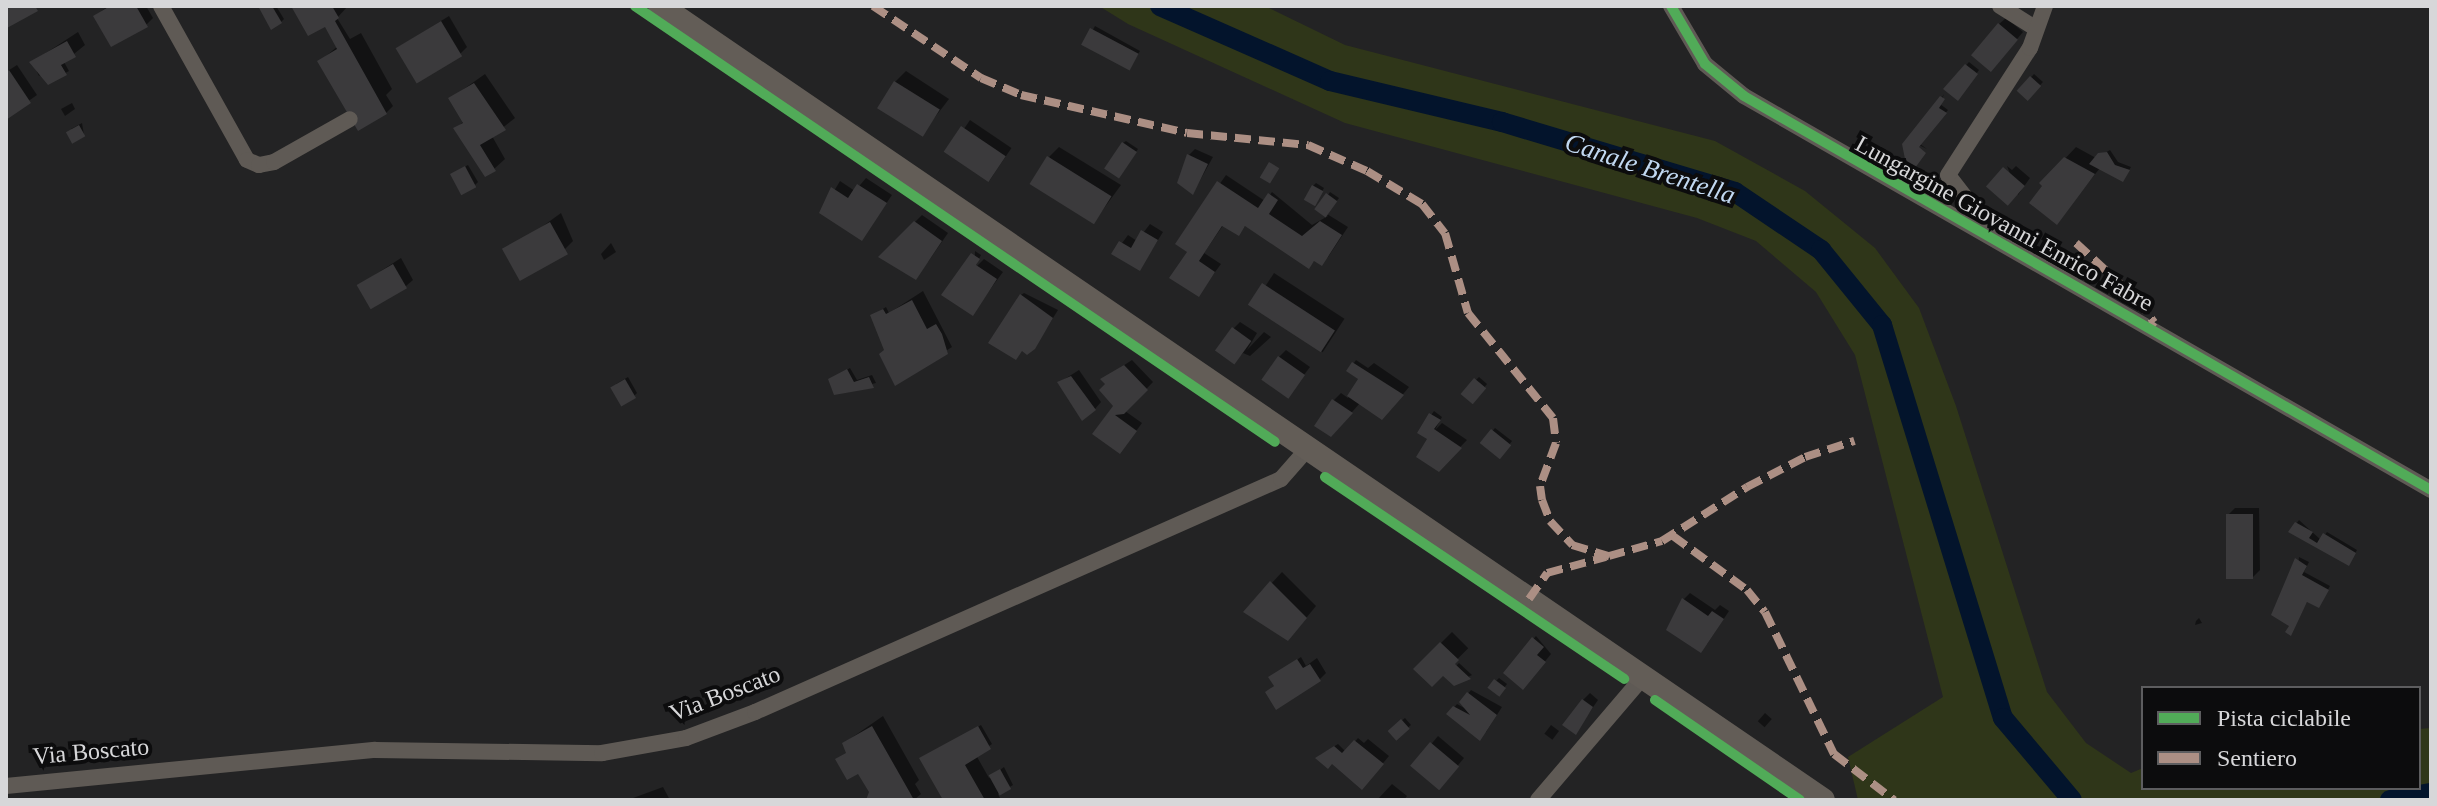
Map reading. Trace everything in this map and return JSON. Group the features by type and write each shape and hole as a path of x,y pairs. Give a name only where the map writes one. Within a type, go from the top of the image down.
{"main road":[{"path":"660,6 1823,800"}],"street":[{"path":"161,6 247,160 259,165 274,162 350,119"},
{"name":"Lungargine Giovanni Enrico Fabre","path":"1671,6 1705,64 1744,96 2002,246 2283,401 2431,490"},
{"path":"2000,6 2035,28"},
{"name":"Lungargine Giovanni Enrico Fabre","path":"2002,246 1948,175 2030,48 2045,6"},
{"name":"Via Boscato","path":"6,786 375,750 602,753 686,738 755,712 1281,479 1309,447"},
{"path":"1538,800 1643,677"}],"green space":[{"path":"1099,6 1265,6 1345,45 1715,141 1805,191 1875,248 1919,308 1956,406 2047,692 2086,743 2131,773 2141,769 2141,790 2421,790 2421,729 2431,728 2431,800 1858,800 1848,757 1943,697 1855,355 1816,292 1756,241 1697,218 1345,123 1128,24"}],"building":[{"path":"6,6 35,6 38,11 7,28"},
{"path":"110,6 136,6 148,27 111,47 93,16"},
{"path":"258,6 272,6 282,23 271,30"},
{"path":"291,6 332,6 339,18 335,21 387,114 358,131 317,61 337,49 325,27 308,36"},
{"path":"441,21 462,56 417,83 396,48"},
{"path":"1998,23 2018,40 1991,72 1971,55"},
{"path":"1090,28 1139,54 1130,71 1081,45"},
{"path":"67,41 76,57 61,65 67,75 48,85 29,62"},
{"path":"1965,64 1978,74 1958,101 1943,89"},
{"path":"9,70 31,103 6,120 6,72"},
{"path":"2030,76 2041,86 2028,101 2017,91"},
{"path":"894,81 940,110 923,137 877,108"},
{"path":"474,83 506,130 480,145 496,171 485,177 453,128 463,123 448,98"},
{"path":"1940,96 1945,99 1939,108 1947,113 1919,147 1926,153 1915,168 1905,159 1902,144"},
{"path":"79,125 85,136 72,144 66,132"},
{"path":"961,126 1006,156 988,182 944,152"},
{"path":"1122,142 1137,152 1119,179 1104,169"},
{"path":"2107,152 2115,165 2130,170 2123,182 2089,164 2098,153"},
{"path":"1187,154 1208,164 1193,195 1177,183"},
{"path":"1047,156 1111,196 1094,224 1030,184"},
{"path":"2064,157 2095,174 2057,225 2029,203 2042,186 2039,183"},
{"path":"1269,162 1279,168 1270,184 1260,177"},
{"path":"465,166 476,187 461,195 450,174"},
{"path":"2003,167 2025,186 2008,206 1986,187"},
{"path":"1217,181 1258,208 1268,193 1278,200 1269,214 1302,236 1320,221 1342,235 1322,266 1314,261 1309,269 1245,226 1239,236 1222,226 1199,261 1215,272 1199,297 1169,278 1187,252 1175,244"},
{"path":"857,184 887,203 862,241 819,213 831,187 848,198"},
{"path":"1312,185 1323,191 1315,206 1304,200"},
{"path":"1326,193 1337,201 1326,217 1314,209"},
{"path":"914,221 942,241 916,280 878,257"},
{"path":"550,222 568,254 520,281 502,249"},
{"path":"1141,230 1158,240 1140,271 1111,254 1119,241 1131,248"},
{"path":"971,253 980,259 976,265 997,279 973,316 941,295"},
{"path":"393,264 407,288 371,309 357,285"},
{"path":"1262,283 1335,330 1321,352 1248,305"},
{"path":"1020,294 1053,318 1035,349 1027,355 1022,351 1016,360 988,343"},
{"path":"912,300 927,329 936,324 948,354 895,386 879,354 884,350 870,315 883,309 886,314"},
{"path":"1232,327 1251,341 1234,365 1215,350"},
{"path":"1278,356 1305,375 1288,399 1261,380"},
{"path":"1352,362 1404,395 1382,420 1347,396 1358,379 1346,371"},
{"path":"1124,365 1148,390 1124,414 1115,415 1137,431 1120,454 1092,434 1113,406 1099,390 1105,384 1100,379"},
{"path":"847,369 854,382 869,377 874,388 834,395 828,379"},
{"path":"1071,376 1096,410 1082,421 1057,382"},
{"path":"1474,378 1486,388 1473,404 1461,394"},
{"path":"625,379 636,398 621,407 610,388"},
{"path":"1332,399 1353,413 1331,437 1314,426"},
{"path":"1429,413 1441,420 1434,429 1462,448 1439,472 1416,457 1427,439 1417,433"},
{"path":"1491,429 1511,445 1500,459 1480,443"},
{"path":"2226,514 2253,514 2253,579 2226,579"},
{"path":"2295,522 2313,532 2309,538 2317,543 2323,533 2356,553 2349,566 2288,532"},
{"path":"2295,558 2307,566 2302,575 2329,590 2319,608 2307,602 2291,636 2285,632 2289,626 2271,615"},
{"path":"1270,581 1307,618 1288,641 1243,612"},
{"path":"1682,598 1708,616 1712,611 1724,619 1701,653 1666,630"},
{"path":"1532,637 1544,647 1537,655 1546,662 1523,690 1503,673"},
{"path":"1440,642 1459,660 1455,664 1471,679 1454,686 1443,676 1432,687 1413,669"},
{"path":"1297,659 1303,668 1310,664 1321,681 1276,710 1265,692 1274,686 1268,677"},
{"path":"1494,679 1506,688 1499,697 1487,688"},
{"path":"1467,692 1497,715 1480,741 1446,714 1453,706 1470,715 1459,702"},
{"path":"1582,699 1593,707 1576,735 1562,725"},
{"path":"1401,719 1410,729 1396,741 1388,731"},
{"path":"872,726 914,800 866,800 869,792 858,774 847,780 835,759 846,753 842,743"},
{"path":"978,726 991,749 965,765 985,800 943,800 919,758"},
{"path":"1354,740 1384,764 1362,790 1332,764 1328,769 1315,758 1334,746 1342,753"},
{"path":"1430,742 1459,766 1439,790 1410,766"},
{"path":"1000,769 1011,789 1000,795 989,775"}],"waterway":[{"name":"Canale Brentella","path":"1160,6 1330,81 1502,122 1735,192 1821,250 1882,325 2003,718 2072,800"},
{"name":"Canale Brentella","path":"2390,800 2431,793"}],"marked path":[{"path":"873,6 981,78 1021,95 1187,133 1308,145 1367,171 1422,204 1445,233 1468,313 1553,418 1556,443 1540,486 1542,500 1550,521 1572,545 1609,556 1662,541 1747,487 1805,457 1854,441"},
{"path":"2076,243 2137,299 2154,322 2149,328"},
{"path":"1673,536 1747,590 1765,612 1834,754 1894,800"},
{"path":"1529,599 1547,573 1606,557"}],"cycle path":[{"path":"635,6 1275,442"},
{"path":"1671,6 1705,64 1744,96 2431,490"},
{"path":"1325,477 1624,679"},
{"path":"1655,700 1800,800"}]}
